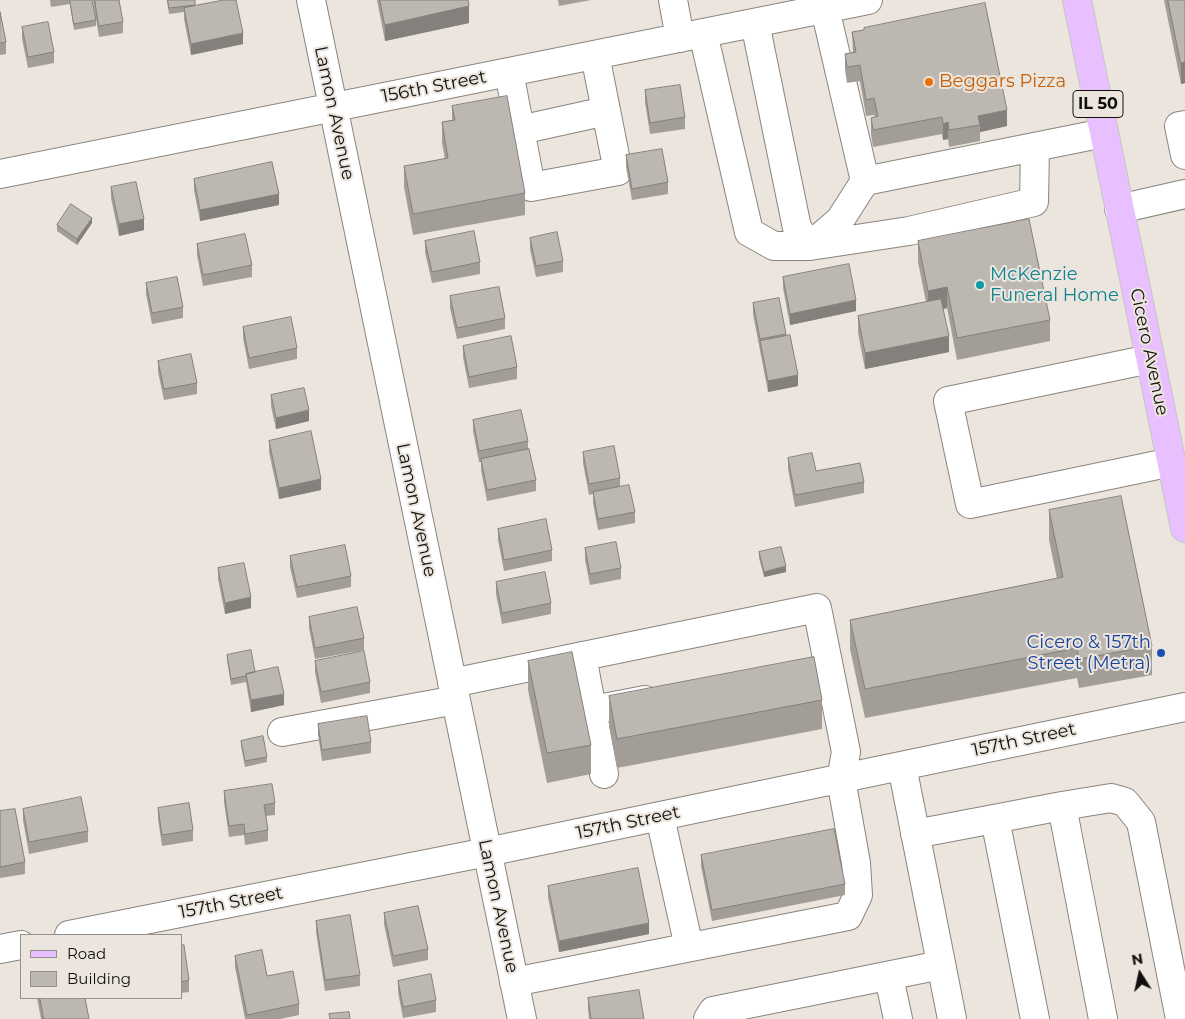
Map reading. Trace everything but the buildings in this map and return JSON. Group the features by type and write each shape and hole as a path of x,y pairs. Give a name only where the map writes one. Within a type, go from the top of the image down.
{"main road":[{"name":"Cicero Avenue","path":"1076,0 1150,359 1175,446 1185,528"}],"street":[{"name":"Lamon Avenue","path":"311,0 522,1019"},
{"path":"673,0 692,36 749,232 774,246 810,246 909,231 1034,202 1035,148"},
{"name":"156th Street","path":"0,174 756,23 824,5 868,0"},
{"path":"810,246 840,220 865,181 824,5"},
{"path":"756,23 797,228 810,246"},
{"path":"509,72 531,187 618,171 595,55"},
{"path":"520,130 606,111"},
{"path":"1185,125 1179,126 1185,155"},
{"path":"865,181 1104,133"},
{"path":"1120,209 1185,194"},
{"path":"1150,359 948,401 970,504 1175,446"},
{"path":"282,732 454,691 582,656 818,608 846,752 841,779 856,863 858,895 848,916 514,982"},
{"path":"582,656 604,774"},
{"path":"800,670 829,665"},
{"path":"593,710 668,696"},
{"name":"157th Street","path":"74,934 660,817 1185,707"},
{"path":"902,766 952,1019"},
{"path":"915,834 1111,798 1125,802 1140,822 1180,1019"},
{"path":"1062,806 1103,1019"},
{"path":"660,817 689,947"},
{"path":"995,818 1035,1019"},
{"path":"0,949 20,945"},
{"path":"708,1019 713,1011 890,977 941,965"},
{"path":"890,977 898,1019"}],"place":[{"name":"Beggars Pizza","path":"929,82"},
{"name":"McKenzie Funeral Home","path":"980,285"},
{"name":"Cicero & 157th Street (Metra)","path":"1161,653"}]}
